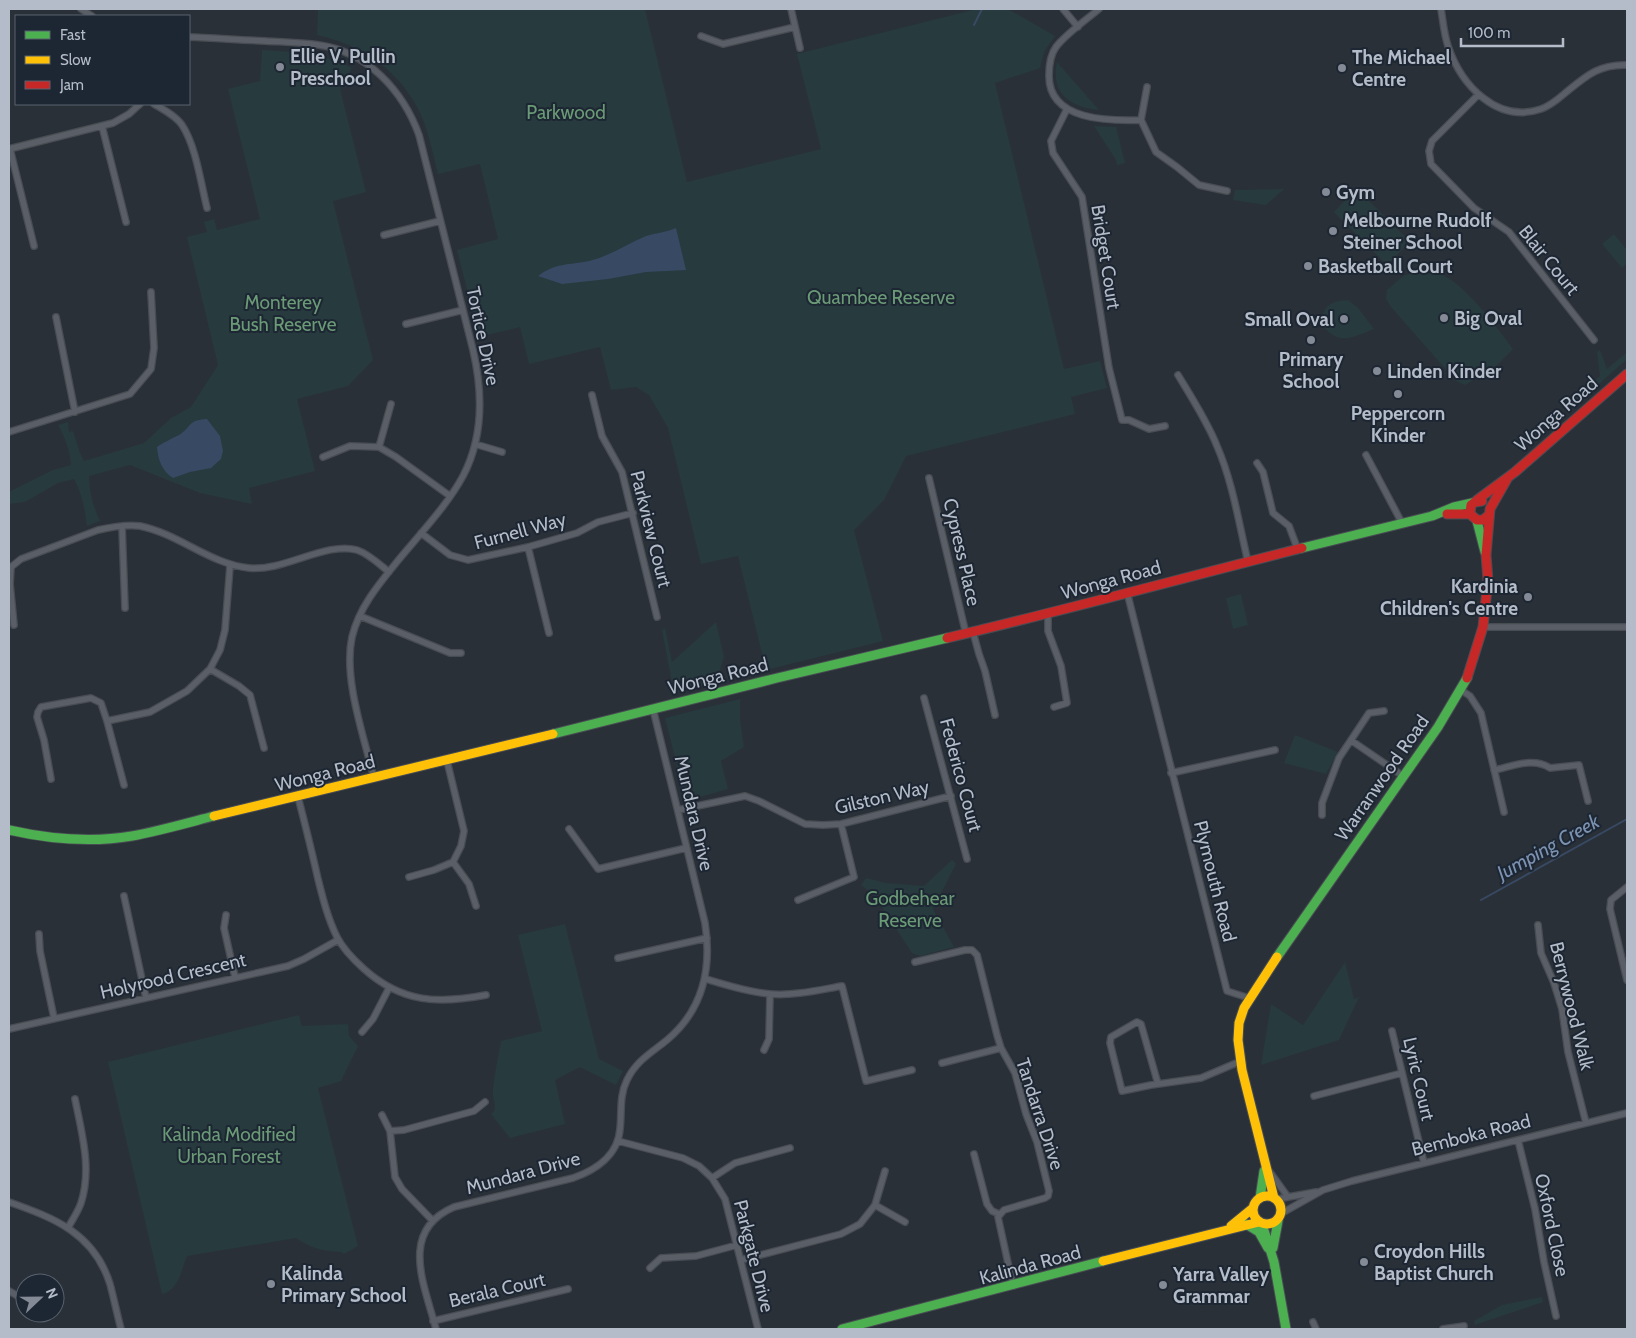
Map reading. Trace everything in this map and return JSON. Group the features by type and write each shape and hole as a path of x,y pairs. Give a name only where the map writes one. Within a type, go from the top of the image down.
{"main road":[{"name":"Wonga Road","path":"9,830 48,838 76,840 112,839 132,836 1048,614 1127,592 1432,516 1474,502 1506,478 1627,374"},
{"name":"Wonga Road","path":"1489,512 1506,478"},
{"path":"1474,502 1487,503 1489,512 1484,520 1477,521 1470,514 1474,502"},
{"name":"Warranwood Road","path":"1249,998 1461,690 1476,654 1483,627 1488,585 1486,555 1489,512"},
{"name":"Wonga Road","path":"1432,516 1458,513 1470,514"},
{"name":"Warranwood Road","path":"1477,521 1486,555"},
{"path":"1249,998 1238,1027 1241,1061 1269,1184 1281,1206 1280,1217 1275,1230 1272,1255"},
{"path":"1265,1162 1260,1198 1253,1208 1254,1216 1268,1236 1286,1329"},
{"path":"1260,1198 1265,1196 1276,1198"},
{"name":"Kalinda Road","path":"1224,1230 1240,1220 1253,1208"},
{"path":"1260,1223 1270,1225 1280,1217"},
{"name":"Kalinda Road","path":"842,1329 1246,1224 1260,1223"},
{"path":"1246,1224 1259,1232 1272,1255"}],"street":[{"path":"791,9 800,48"},
{"path":"1063,9 1078,27"},
{"path":"1099,9 1056,47 1049,66 1049,81 1052,90 1056,99 1067,109 1082,116 1115,120 1141,120"},
{"path":"1440,9 1447,44 1462,76 1478,95 1492,106 1504,110 1516,112 1542,109 1599,69 1611,65 1627,65"},
{"path":"701,36 723,44 795,27"},
{"name":"Tortice Drive","path":"190,37 320,45 351,55 379,73 397,93 412,116 419,135 479,373 481,405 475,444 463,476 450,496 367,600 352,636 349,659 350,677 374,778"},
{"path":"1147,87 1141,120 1156,152 1199,185 1227,191"},
{"name":"Blair Court","path":"1478,95 1432,141 1429,151 1431,164 1474,208 1509,232 1594,340"},
{"path":"34,246 9,149 112,123 129,114 139,105"},
{"path":"156,105 169,113 181,124 190,140 207,208"},
{"name":"Bridget Court","path":"1067,109 1051,141 1053,153 1082,197 1109,368 1122,420 1129,420 1149,429 1165,426"},
{"path":"102,126 126,222"},
{"path":"384,235 440,221"},
{"path":"9,432 130,394 151,369 154,348 151,292"},
{"path":"406,324 463,310"},
{"path":"56,317 74,412"},
{"path":"1178,375 1217,445 1233,496 1248,562"},
{"name":"Parkview Court","path":"592,395 602,436 622,472 657,617"},
{"path":"380,447 391,404"},
{"path":"475,444 502,452"},
{"path":"323,457 350,446 380,447 450,496"},
{"path":"1366,455 1402,523"},
{"path":"1256,463 1263,472 1273,513 1289,526 1298,550"},
{"name":"Cypress Place","path":"929,478 970,633 985,671 995,715"},
{"name":"Furnell Way","path":"421,533 450,555 458,559 468,560 528,547 576,533 598,522 633,513"},
{"path":"122,526 125,608"},
{"path":"14,626 10,584 11,567 21,560 98,530 122,526 138,526 154,530 230,566 252,569 268,567 346,548 367,554 388,572"},
{"path":"528,547 549,633"},
{"path":"108,721 150,712 187,691 210,669 220,650 225,630 230,566"},
{"name":"Plymouth Road","path":"1127,592 1227,991 1249,998"},
{"path":"1048,614 1048,631 1061,666 1067,703 1054,707"},
{"path":"360,616 450,653 461,653"},
{"path":"1483,627 1627,627"},
{"path":"210,669 239,686 250,695 264,748"},
{"path":"1461,690 1470,696 1480,713 1504,812"},
{"path":"51,779 44,740 37,717 38,712 41,707 91,698 100,703 108,721 124,785"},
{"name":"Federico Court","path":"924,698 952,796 967,859"},
{"name":"Mundara Drive","path":"432,1220 444,1211 454,1207 588,1173 606,1159 618,1141 622,1099 626,1081 639,1062 667,1040 686,1020 698,998 706,979 708,962 707,938 654,709"},
{"path":"1322,815 1322,803 1339,758 1369,713 1384,711"},
{"path":"1352,741 1403,776"},
{"path":"1171,773 1275,750"},
{"path":"409,877 453,862 461,846 464,831 447,761"},
{"path":"1494,770 1532,762 1542,763 1550,768 1579,765 1588,801"},
{"name":"Gilston Way","path":"678,810 745,796 805,824 823,825 841,824 952,796"},
{"path":"298,797 326,909 338,940 353,959 374,978 389,988 424,999 437,1001 486,995"},
{"path":"798,900 854,877 841,824"},
{"path":"569,829 598,869 686,848"},
{"path":"453,862 469,884 476,906"},
{"path":"1627,887 1611,900 1610,909 1627,980"},
{"path":"124,896 146,998"},
{"path":"226,915 224,928 236,977"},
{"name":"Berrywood Walk","path":"1538,926 1541,953 1554,982 1562,1009 1568,1052 1586,1123"},
{"path":"38,934 54,1018"},
{"path":"618,958 707,938"},
{"name":"Holyrood Crescent","path":"9,1029 296,962 338,940"},
{"name":"Tandarra Drive","path":"915,962 956,951 972,950 976,955 1001,1048 1015,1073 1026,1114 1037,1142 1049,1191 1048,1196 1045,1198 1004,1210 999,1214"},
{"path":"706,979 770,994 806,992 842,986 866,1081 912,1070"},
{"path":"362,1032 373,1019 389,988"},
{"path":"764,1050 769,1039 770,994"},
{"path":"1158,1084 1141,1024 1137,1022 1111,1036 1110,1043 1122,1092 1158,1084 1201,1078 1241,1061"},
{"name":"Lyric Court","path":"1392,1031 1424,1162"},
{"path":"942,1063 1001,1048"},
{"path":"1314,1096 1402,1073"},
{"path":"68,1228 80,1206 85,1187 87,1160 75,1100"},
{"path":"390,1131 404,1130 474,1110 485,1102"},
{"name":"Bemboka Road","path":"1276,1198 1323,1190 1424,1162 1627,1113"},
{"path":"382,1115 390,1131 395,1177 402,1190 432,1220 422,1239 418,1252 436,1329"},
{"name":"Oxford Close","path":"1518,1140 1535,1209 1556,1316"},
{"name":"Parkgate Drive","path":"618,1141 684,1158 700,1166 712,1178 725,1199 758,1329"},
{"path":"712,1178 735,1163 790,1148"},
{"path":"974,1154 987,1204 999,1214 998,1221 1013,1286"},
{"path":"1265,1162 1274,1179 1288,1197"},
{"path":"741,1260 841,1234 860,1224 875,1206 885,1171"},
{"name":"Bemboka Road","path":"1280,1217 1323,1190"},
{"path":"9,1202 48,1216 80,1238 102,1266 109,1282 121,1329"},
{"path":"875,1206 905,1222"},
{"path":"650,1268 661,1258 696,1256 737,1245"},
{"name":"Berala Court","path":"433,1321 568,1289"},
{"path":"1313,1322 1316,1329"},
{"path":"1443,1329 1464,1326"}],"green space":[{"name":"Quambee Reserve","path":"318,9 645,9 687,182 821,149 797,54 977,9 1008,9 1055,36 1044,52 1040,68 995,83 1064,369 1100,361 1107,388 1071,397 1075,414 906,456 884,500 854,530 883,641 766,670 738,556 701,564 668,428 649,395 636,387 611,390 600,347 529,364 520,327 479,337 457,250 498,239 480,164 438,174 429,137 421,115 403,85 378,62 364,53 317,35"},
{"name":"Monterey Bush Reserve","path":"262,50 319,56 352,68 340,89 366,192 333,201 373,360 348,386 297,399 315,471 249,488 252,504 200,493 130,465 89,476 92,499 100,521 87,526 83,502 74,479 58,483 25,502 9,504 9,492 53,470 71,465 67,444 58,425 68,422 69,432 73,431 84,461 144,443 171,418 191,407 218,365 187,237 207,232 204,222 214,219 217,230 260,219 228,89 260,81"},
{"path":"1057,62 1099,110 1080,106 1065,97 1057,83"},
{"path":"1094,126 1116,127 1125,163 1117,165 1116,160"},
{"path":"1284,189 1266,205 1233,200 1235,190"},
{"path":"1357,189 1410,242 1387,265 1334,212"},
{"path":"1614,234 1627,250 1627,263 1622,268 1602,244"},
{"name":"Big Oval","path":"1419,271 1437,272 1459,286 1479,306 1513,349 1495,367 1465,385 1456,381 1386,299 1387,290 1403,276"},
{"name":"Small Oval","path":"1348,300 1358,308 1374,329 1352,337 1339,338 1327,330 1320,322 1324,312 1330,305 1337,301"},
{"path":"1600,350 1607,369 1627,352 1627,359 1578,403 1574,399 1600,376 1597,352"},
{"path":"1241,594 1248,625 1233,629 1226,598"},
{"path":"716,622 724,657 716,683 674,693 662,630 665,628 672,662"},
{"path":"740,699 740,720 744,747 721,761 728,789 686,801 665,718"},
{"path":"1295,735 1338,752 1326,774 1284,763"},
{"name":"Godbehear Reserve","path":"952,860 956,864 933,909 954,947 920,956 912,953 874,895 861,885 866,878 886,883 924,886"},
{"path":"565,924 599,1059 623,1071 616,1085 580,1067 555,1080 565,1124 510,1138 491,1114 495,1108 493,1096 501,1041 542,1031 518,935"},
{"path":"1345,962 1354,999 1359,997 1339,1040 1261,1065 1271,1004 1303,1025"},
{"name":"Kalinda Modified Urban Forest","path":"299,1015 302,1026 348,1024 349,1036 358,1046 341,1081 318,1088 358,1246 344,1254 342,1252 318,1249 296,1238 187,1256 176,1284 172,1289 162,1294 108,1062"},
{"path":"1542,1297 1543,1302 1475,1325 1474,1321 1502,1305"}],"water":[{"path":"676,228 686,270 646,272 608,279 562,284 538,276 562,265 597,259 646,236"},
{"path":"207,419 220,436 223,451 221,459 211,468 173,478 161,465 157,447 179,435 193,422"}],"waterway":[{"path":"974,25 982,9"},
{"name":"Jumping Creek","path":"1481,900 1627,819"}],"traffic: fast":[{"path":"1302,548 1432,516 1454,507 1472,503"},
{"path":"1477,521 1485,552"},
{"path":"553,734 947,638"},
{"path":"1277,957 1438,727 1467,678"},
{"path":"9,830 55,838 86,840 117,838 173,827 214,816"},
{"path":"1260,1198 1264,1171"},
{"path":"1273,1248 1278,1221"},
{"path":"1246,1224 1259,1232 1268,1248"},
{"path":"1262,1224 1274,1262 1286,1329"},
{"path":"842,1329 1103,1261"}],"traffic: slow":[{"path":"214,816 553,734"},
{"path":"1274,1198 1242,1070 1238,1040 1239,1023 1244,1008 1277,957"},
{"path":"1267,1196 1277,1200 1281,1210 1277,1220 1267,1224 1257,1220 1253,1210 1257,1200 1267,1196"},
{"path":"1231,1226 1253,1208"},
{"path":"1103,1261 1259,1222"}],"traffic: jam":[{"path":"1477,500 1515,472 1627,374"},
{"path":"1467,678 1483,627 1488,580 1486,555 1490,509 1507,479"},
{"path":"1482,501 1471,505 1470,514 1477,520 1483,520 1489,515"},
{"path":"1447,514 1469,514"},
{"path":"947,638 1302,548"}],"place":[{"name":"Ellie V. Pullin Preschool","path":"280,67"},
{"name":"The Michael Centre","path":"1342,68"},
{"name":"Gym","path":"1326,192"},
{"name":"Melbourne Rudolf Steiner School","path":"1333,231"},
{"name":"Basketball Court","path":"1308,266"},
{"name":"Big Oval","path":"1444,318"},
{"name":"Small Oval","path":"1344,319"},
{"name":"Primary School","path":"1311,340"},
{"name":"Linden Kinder","path":"1377,371"},
{"name":"Peppercorn Kinder","path":"1398,394"},
{"name":"Kardinia Children's Centre","path":"1528,597"},
{"name":"Croydon Hills Baptist Church","path":"1364,1262"},
{"name":"Kalinda Primary School","path":"271,1284"},
{"name":"Yarra Valley Grammar","path":"1163,1285"}],"park label":[{"name":"Parkwood","path":"566,112"}]}
